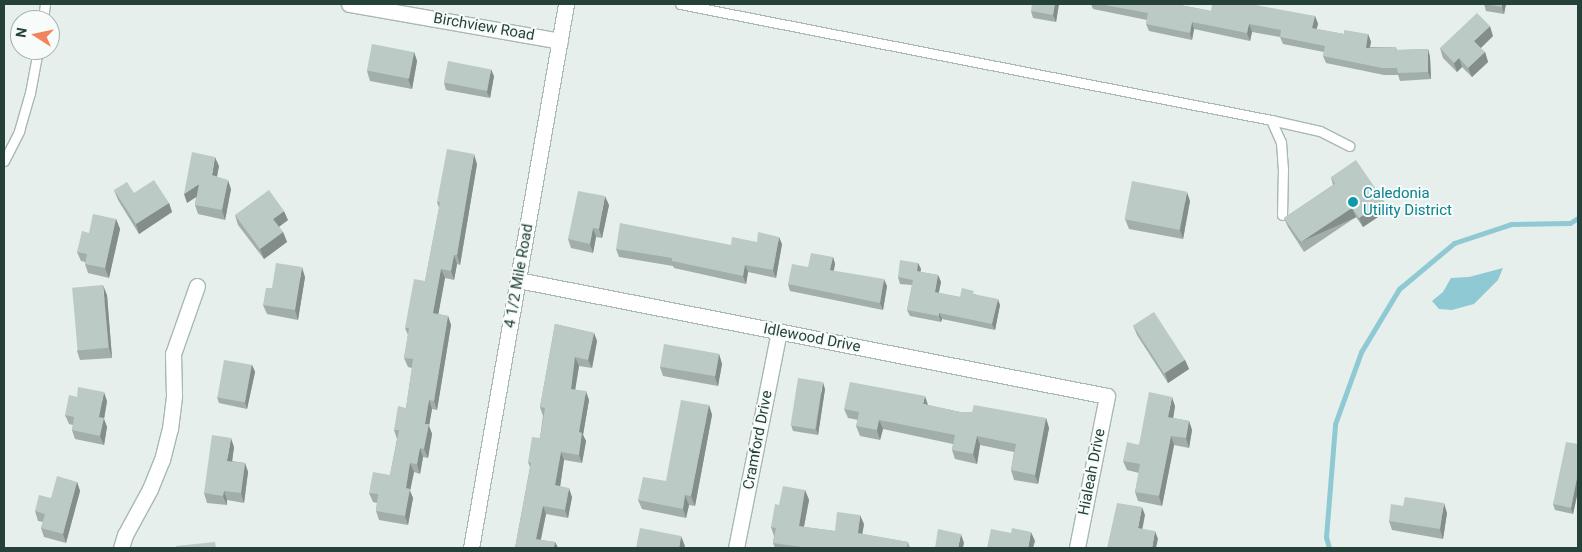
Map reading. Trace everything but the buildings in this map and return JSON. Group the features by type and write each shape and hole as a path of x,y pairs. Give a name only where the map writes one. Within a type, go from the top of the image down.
{"street":[{"name":"Birchview Road","path":"349,4 560,41"},
{"name":"4 1/2 Mile Road","path":"471,548 566,4"},
{"name":"Idlewood Drive","path":"518,280 1107,396"},
{"path":"121,548 125,535 150,489 162,460 170,429 174,395 173,354 198,286"},
{"name":"Cramford Drive","path":"736,548 779,331"},
{"name":"Hialeah Drive","path":"1077,548 1107,396"}],"lane":[{"path":"680,4 1271,120 1320,131 1349,146"},
{"path":"4,161 19,131 30,93 36,60"},
{"path":"1271,120 1281,142 1284,168 1282,215"}],"water":[{"path":"1503,268 1498,280 1474,304 1452,310 1439,309 1432,301 1443,292 1451,278 1469,277"}],"waterway":[{"path":"1329,548 1326,537 1335,424 1361,352 1399,289 1454,243 1511,224 1570,223 1578,218"}],"place":[{"name":"Caledonia Utility District","path":"1353,202"}]}
